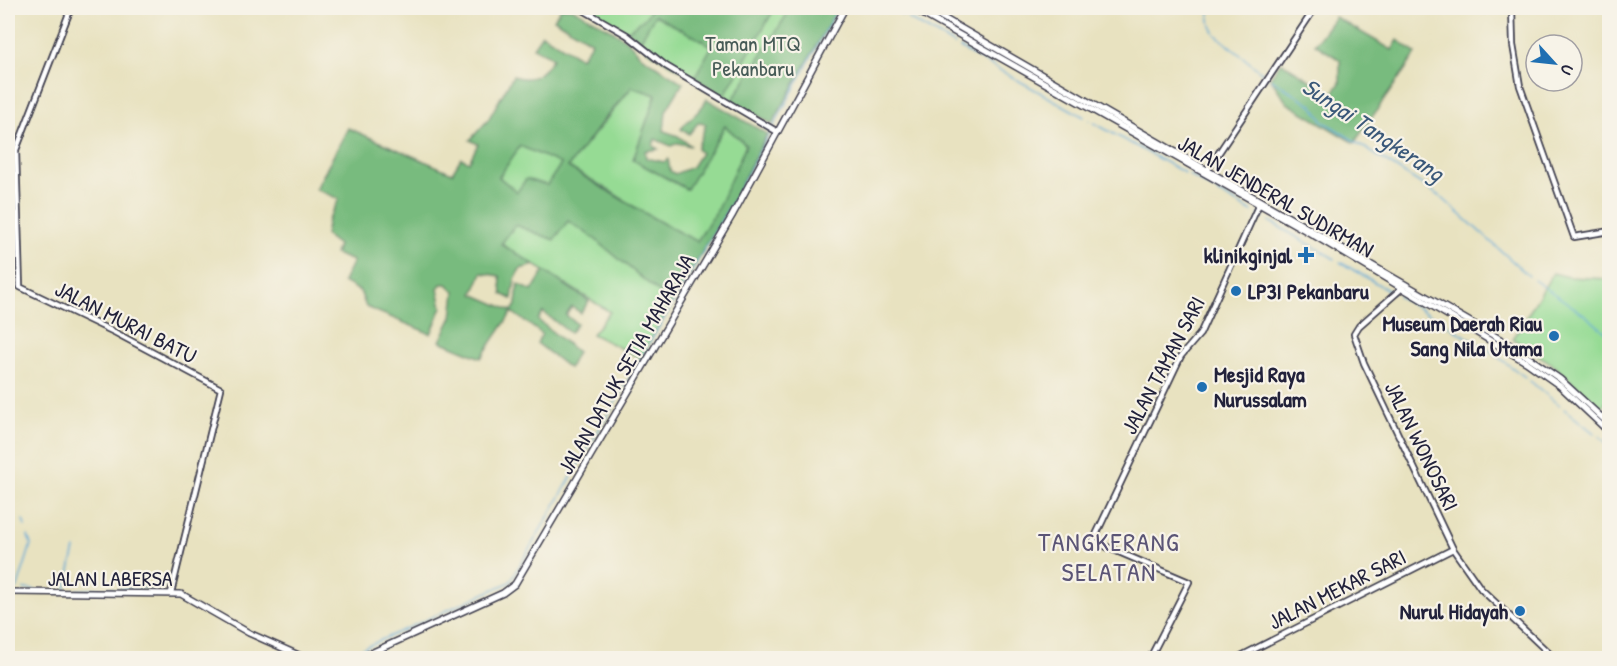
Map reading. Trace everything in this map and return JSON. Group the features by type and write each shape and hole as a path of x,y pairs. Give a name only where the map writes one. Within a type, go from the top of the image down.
{"main road":[{"name":"JALAN DATUK SETIA MAHARAJA","path":"360,658 503,593 516,584 732,216 772,128 845,8"},
{"name":"JALAN JENDERAL SUDIRMAN","path":"912,8 1259,204 1536,368 1560,386 1610,433"},
{"name":"JALAN JENDERAL SUDIRMAN","path":"926,8 1522,352 1580,395 1610,424"},
{"path":"1045,84 1049,77"},
{"name":"JALAN LABERSA","path":"8,592 171,589 192,598 249,633 305,658"}],"street":[{"name":"JALAN MURAI BATU","path":"71,8 16,150 20,287 221,389 171,589"},
{"path":"580,8 627,35 659,62 772,128"},
{"path":"1208,169 1315,8"},
{"path":"1512,8 1513,45 1520,86 1574,237 1610,231"},
{"name":"JALAN TAMAN SARI","path":"1150,658 1189,582 1093,541 1181,356 1200,334 1259,204"},
{"name":"JALAN WONOSARI","path":"1401,289 1359,326 1354,338 1405,451 1453,549 1481,589 1554,658"},
{"name":"JALAN MEKAR SARI","path":"1237,658 1453,549"}],"green space":[{"path":"561,8 572,8 628,41 641,56 683,83 666,111 664,131 678,136 691,146 678,143 671,146 655,139 653,146 658,149 645,151 646,158 664,162 668,159 670,171 675,174 692,167 701,153 697,149 706,124 698,123 689,134 681,129 707,99 767,134 730,206 672,303 595,239 568,221 554,240 515,225 501,244 535,265 520,269 515,279 512,299 502,294 500,276 482,273 473,294 512,311 516,305 518,284 532,291 544,271 589,301 581,313 572,307 566,315 577,324 570,333 543,312 538,320 577,352 569,368 537,343 542,334 512,312 481,358 440,341 452,317 455,292 447,284 441,284 438,289 442,307 431,334 366,307 360,291 343,282 353,261 335,254 338,245 325,235 328,220 339,199 316,189 348,128 452,173 461,158 469,162 478,144 470,140 488,120 513,76 532,78 541,73 553,58 533,47 542,34 581,58 592,42 554,19","holes":["632,87 656,95 633,160 687,189 725,126 746,145 716,212 697,241 648,215 568,167","520,146 561,164 547,185 526,179 517,192 499,177"]},
{"name":"Taman MTQ Pekanbaru","path":"587,8 838,8 772,124 648,51 635,36"},
{"path":"652,8 676,8 677,12 687,8 775,8 724,96 694,78 712,46 655,15 640,41 627,31 645,18"},
{"path":"791,8 838,8 772,124 732,101"},
{"path":"1335,17 1392,50 1398,40 1416,54 1354,143 1287,103 1270,78 1281,62 1332,94 1340,83 1340,60 1315,44"},
{"path":"632,87 656,95 633,160 686,189 725,126 746,145 716,213 697,242 651,218 568,167"},
{"path":"520,145 562,164 547,186 517,193 499,177"},
{"path":"568,220 595,239 672,303 640,358 592,334 610,312 501,244 516,224 554,239"},
{"path":"1553,273 1569,277 1609,279 1609,399 1601,409 1551,363 1513,339"}],"waterway":[{"path":"341,658 510,582 730,206 838,8"},
{"path":"888,8 896,12"},
{"name":"Sungai Tangkerang","path":"1208,8 1215,34 1267,77"},
{"path":"907,18 955,45"},
{"path":"960,48 1084,117"},
{"name":"Sungai Tangkerang","path":"1271,79 1312,105 1323,121 1440,196 1529,276"},
{"path":"1094,123 1185,173"},
{"path":"1189,175 1252,212"},
{"path":"1258,214 1264,218"},
{"path":"1269,221 1335,259"},
{"path":"1340,262 1393,293"},
{"name":"Sungai Tangkerang","path":"1534,280 1585,315 1610,336"},
{"path":"1398,296 1490,351 1525,377"},
{"path":"1530,381 1560,406"},
{"path":"1564,409 1594,433"},
{"path":"1599,436 1610,446"},
{"path":"23,520 25,526"},
{"path":"17,589 31,545 28,536"},
{"path":"65,591 75,549"},
{"path":"76,590 113,588"},
{"path":"119,588 163,588"},
{"path":"24,589 35,590"}],"place":[{"name":"klinikginjal","path":"1306,255"},
{"name":"LP3I Pekanbaru","path":"1236,291"},
{"name":"Museum Daerah Riau Sang Nila Utama","path":"1554,336"},
{"name":"Mesjid Raya Nurussalam","path":"1202,387"},
{"name":"Nurul Hidayah","path":"1520,611"}],"district":[{"name":"TANGKERANG SELATAN","path":"1109,557"}]}
